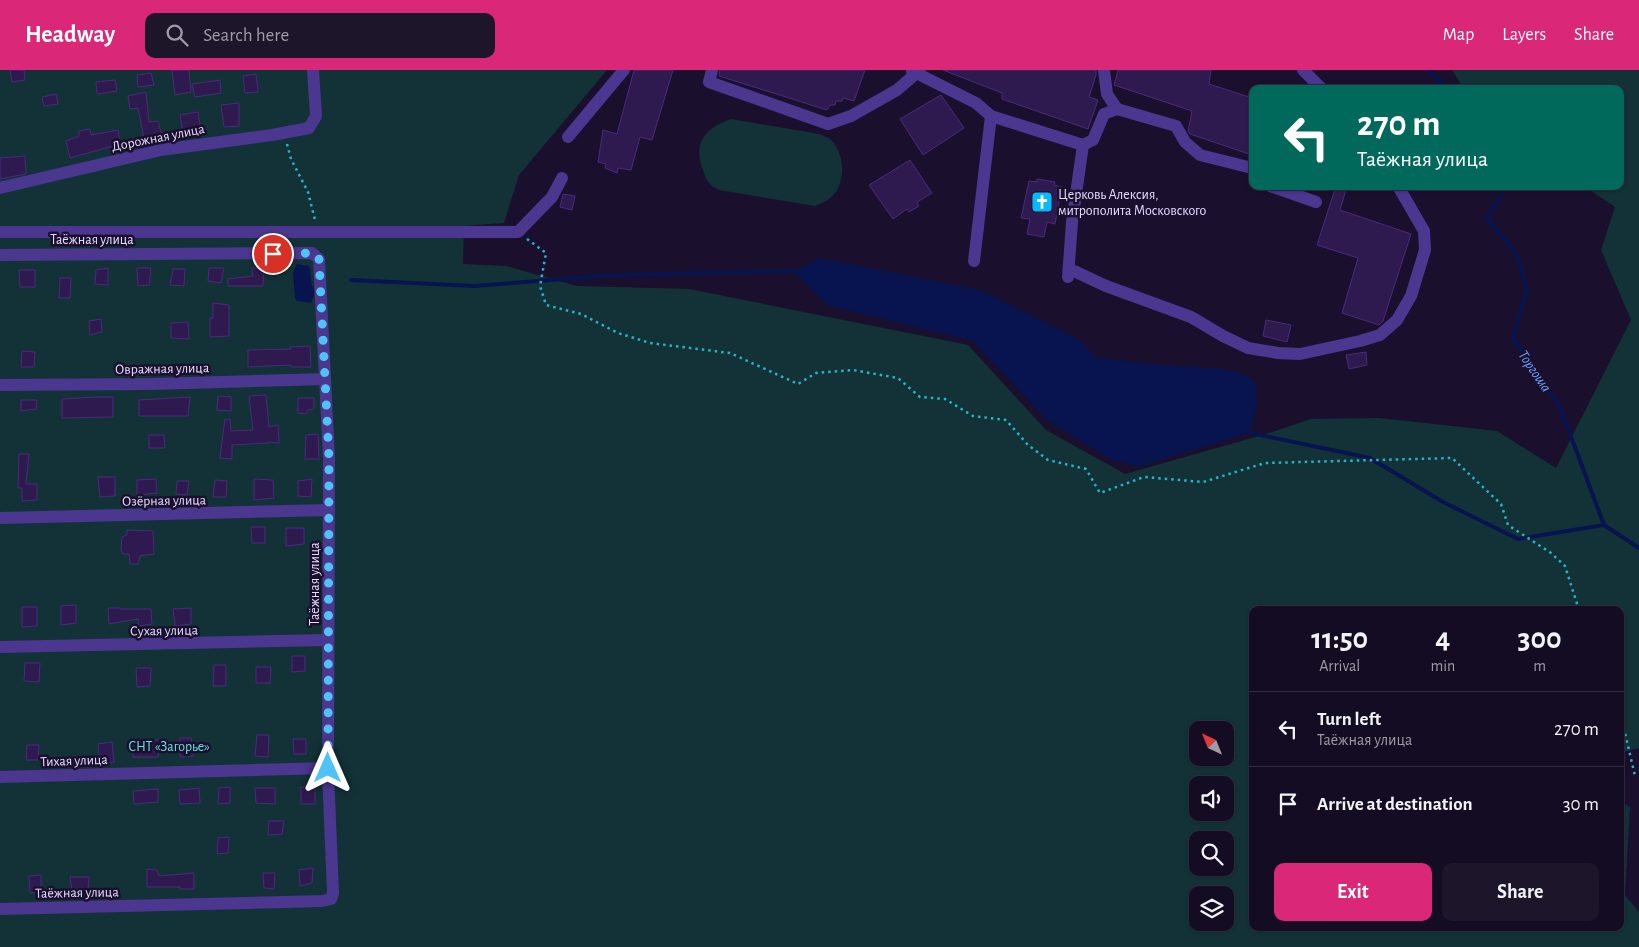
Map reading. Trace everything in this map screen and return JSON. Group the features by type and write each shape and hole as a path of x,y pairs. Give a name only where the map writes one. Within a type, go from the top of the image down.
{"street":[{"name":"Дорожная улица","path":"0,188 161,150 309,128 316,116 313,70"},
{"path":"568,137 624,70"},
{"path":"712,70 709,82 828,124 851,116 896,90 915,71 976,104 991,116 1083,145 1093,140 1104,114 1117,109 1176,126 1185,142 1200,155 1249,167"},
{"path":"1104,70 1107,94 1117,109"},
{"path":"1303,70 1318,85"},
{"path":"974,261 991,116"},
{"path":"1083,145 1072,222 1068,274 1074,271 1106,286 1191,317 1248,348 1278,354 1300,354 1360,341 1380,335 1397,320 1411,296 1426,250 1424,231 1400,190"},
{"path":"0,232 518,232 552,198 562,178"},
{"path":"1282,190 1316,202"},
{"name":"Таёжная улица","path":"0,255 312,253 319,259 329,458 328,768 333,893 331,900 322,901 0,909"},
{"name":"Овражная улица","path":"0,385 152,384 325,379"},
{"name":"Озёрная улица","path":"0,518 329,510"},
{"name":"Сухая улица","path":"0,647 328,640"},
{"name":"Тихая улица","path":"0,777 328,768"}],"path":[{"path":"285,132 291,159 308,192 318,232"},
{"path":"518,232 546,253 540,286 546,305 581,314 618,333 650,343 730,352 798,384 816,373 853,370 898,378 920,397 945,399 973,416 1006,420 1028,445 1048,460 1086,469 1100,493 1144,477 1203,482 1265,463 1452,458 1501,504 1508,525 1551,553 1565,566 1578,606"},
{"path":"1624,731 1635,776"}],"green space":[{"name":"СНТ «Загорье»","path":"0,70 607,70 519,175 504,223 464,226 463,264 506,266 577,286 689,289 968,345 1046,430 1125,474 1266,434 1311,419 1379,418 1497,431 1556,468 1631,320 1601,250 1615,207 1590,190 1624,190 1624,85 1461,85 1452,70 1639,70 1639,748 1624,752 1624,606 1249,606 1249,931 1624,931 1624,803 1630,807 1625,895 1639,912 1639,947 0,947"},
{"path":"731,119 819,134 830,139 835,144 842,165 841,180 835,193 815,206 719,190 713,186 705,177 700,160 700,144 708,132"}],"shaded area":[{"path":"820,258 980,290 1078,339 1097,358 1226,369 1248,376 1256,384 1256,410 1249,433 1140,466 1113,461 1047,420 973,341 827,305 794,271"},
{"path":"297,264 309,266 314,292 311,303 297,301 295,298 293,273"}],"building":[{"path":"10,70 24,70 25,80 12,82"},
{"path":"172,70 189,70 191,92 175,95"},
{"path":"634,70 673,70 652,140 640,137 631,170 618,168 617,173 605,168 606,164 598,162 603,130 617,134"},
{"path":"720,70 865,70 854,101 843,98 842,101 836,101 835,105 830,105 827,110 719,76"},
{"path":"943,70 1096,70 1089,97 1098,100 1088,129 1002,99 1002,93"},
{"path":"1118,70 1211,70 1209,84 1249,97 1249,154 1190,134 1188,131 1192,111 1114,85"},
{"path":"151,73 154,85 138,87 137,75"},
{"path":"256,74 258,92 245,93 243,76"},
{"path":"115,80 117,91 97,94 96,82"},
{"path":"220,80 221,93 195,97 192,84"},
{"path":"146,92 149,122 158,121 162,136 144,138 138,108 130,109 128,96"},
{"path":"56,94 58,104 44,106 42,97"},
{"path":"941,95 964,128 923,155 900,119"},
{"path":"239,103 239,126 224,127 221,105"},
{"path":"198,112 201,131 183,132 180,115"},
{"path":"90,129 91,135 118,130 120,144 70,158 66,141 79,136 79,131"},
{"path":"25,156 26,174 0,179 0,158"},
{"path":"910,160 932,193 917,202 919,206 909,212 907,209 893,219 869,185"},
{"name":"Церковь Алексия, митрополита Московского","path":"1037,179 1055,182 1054,185 1062,187 1055,224 1047,222 1044,237 1027,234 1030,219 1021,218 1029,181 1037,182"},
{"path":"1335,190 1346,190 1340,210 1411,234 1383,321 1379,325 1342,313 1358,258 1317,245"},
{"path":"563,194 575,196 572,210 560,207"},
{"path":"108,268 108,285 95,284 96,270"},
{"path":"137,268 151,268 149,285 138,286"},
{"path":"209,268 224,268 221,283 208,281"},
{"path":"252,268 264,268 263,286 228,286 228,279 253,276"},
{"path":"173,269 185,269 184,286 170,285"},
{"path":"19,270 35,270 35,287 20,287"},
{"path":"60,278 71,278 70,298 59,298"},
{"path":"213,303 229,305 229,336 210,337 210,318 213,318"},
{"path":"101,319 102,332 90,335 89,321"},
{"path":"1266,320 1291,325 1287,342 1263,336"},
{"path":"188,322 189,339 171,338 171,323"},
{"path":"310,346 311,367 291,367 291,365 248,367 248,350 291,349 290,347"},
{"path":"22,351 35,352 34,367 21,367"},
{"path":"1366,352 1367,365 1349,369 1346,355"},
{"path":"266,395 269,427 278,425 279,443 232,445 232,459 220,458 225,419 230,419 231,431 253,430 249,396"},
{"path":"218,396 231,397 231,411 217,410"},
{"path":"113,397 113,417 62,418 62,399"},
{"path":"190,397 188,416 139,416 139,400"},
{"path":"298,398 314,398 314,409 308,410 306,414 298,413"},
{"path":"21,400 37,400 36,409 21,411"},
{"path":"318,434 319,459 305,459 306,435"},
{"path":"149,435 164,435 165,448 149,448"},
{"path":"19,454 29,454 26,484 37,484 37,500 22,501 22,488 18,488"},
{"path":"98,477 115,477 115,496 100,497"},
{"path":"156,479 157,493 137,495 137,480"},
{"path":"254,479 273,480 274,498 254,500"},
{"path":"312,479 311,497 298,496 298,481"},
{"path":"215,480 227,481 226,497 213,497"},
{"path":"177,481 189,481 187,495 176,494"},
{"path":"251,527 265,527 265,543 252,543"},
{"path":"286,528 304,528 304,544 286,546"},
{"path":"127,530 153,531 154,554 140,556 138,564 130,564 129,554 123,554 121,550 122,537 127,535"},
{"path":"76,605 76,623 61,625 61,606"},
{"path":"22,607 37,607 37,626 22,627"},
{"path":"108,608 151,609 152,624 139,626 138,619 109,624"},
{"path":"191,608 191,624 175,626 173,609"},
{"path":"292,656 305,656 305,671 292,672"},
{"path":"25,663 40,663 39,682 24,681"},
{"path":"214,665 226,665 226,686 213,686"},
{"path":"256,667 271,667 270,683 256,683"},
{"path":"136,668 151,668 150,686 137,687"},
{"path":"257,735 269,735 268,757 255,756"},
{"path":"180,738 191,738 194,750 193,756 180,757"},
{"path":"293,739 306,739 306,754 294,754"},
{"path":"132,740 159,740 158,757 133,757"},
{"path":"112,742 114,762 100,764 98,744"},
{"path":"27,745 39,745 38,760 26,760"},
{"path":"230,787 230,803 218,804 219,788"},
{"path":"301,787 315,788 315,804 301,804"},
{"path":"199,788 200,803 180,804 179,790"},
{"path":"255,788 275,788 275,804 256,803"},
{"path":"158,789 158,802 134,804 133,791"},
{"path":"269,821 284,821 282,834 268,835"},
{"path":"229,837 228,853 217,854 218,838"},
{"path":"313,868 312,883 300,886 299,870"},
{"path":"147,869 157,870 159,876 194,873 194,889 147,887"},
{"path":"263,873 275,873 274,889 264,888"},
{"path":"41,875 41,892 30,893 29,876"},
{"path":"70,877 89,877 88,890 72,890"}],"waterway":[{"name":"Торгоша","path":"1427,70 1443,85"},
{"name":"Торгоша","path":"1504,190 1487,218 1517,255 1527,290 1513,338 1560,407 1604,525 1639,548"},
{"path":"351,280 474,286 616,275 798,271"},
{"path":"1246,432 1370,458 1443,502 1518,539 1604,525"}],"place":[{"name":"Церковь Алексия, митрополита Московского","path":"1042,202"}],"route":[{"path":"273,254 312,253 319,259 321,277 329,458 328,768"}]}
